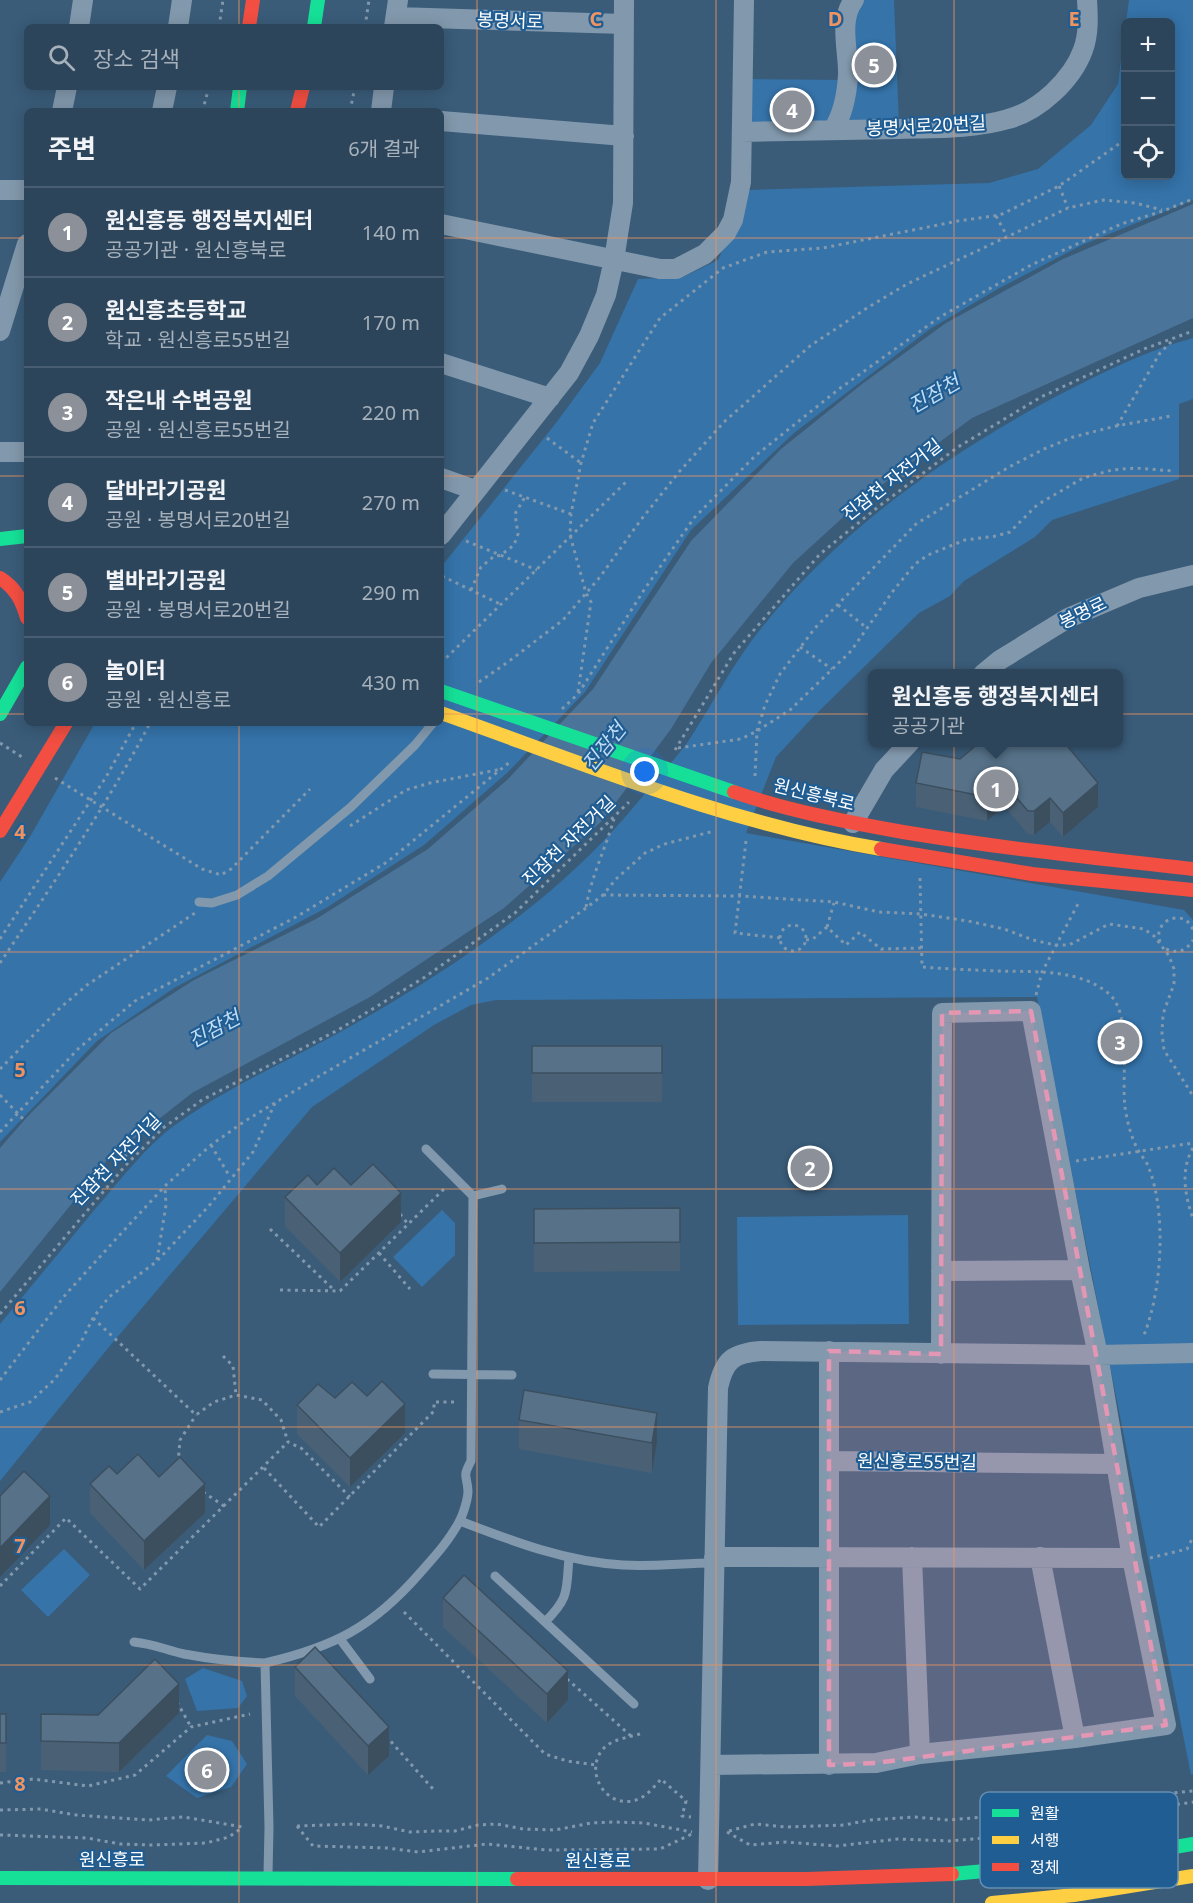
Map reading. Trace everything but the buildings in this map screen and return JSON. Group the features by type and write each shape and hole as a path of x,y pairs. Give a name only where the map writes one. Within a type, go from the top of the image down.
{"street":[{"path":"79,24 83,0"},
{"path":"178,24 182,0"},
{"path":"249,24 253,0"},
{"path":"314,24 318,0"},
{"path":"444,532 569,373 589,336 606,295 623,203 624,0"},
{"path":"444,226 660,269 676,269 690,263 714,246 726,233 738,202 741,182 744,0"},
{"name":"봉명서로20번길","path":"832,130 840,119 845,95 848,76 845,30 847,16 854,0"},
{"name":"봉명서로20번길","path":"742,132 940,128 1007,120 1024,113 1049,95 1065,79 1077,62 1086,38 1089,18 1087,0"},
{"name":"봉명서로","path":"396,15 624,24"},
{"path":"63,108 66,90"},
{"path":"163,108 166,90"},
{"path":"237,108 240,90"},
{"path":"298,108 302,90"},
{"path":"381,108 384,90"},
{"path":"444,121 624,136"},
{"path":"0,190 24,190"},
{"path":"0,331 24,254"},
{"path":"444,364 550,398"},
{"path":"0,452 24,452"},
{"path":"444,479 475,490"},
{"path":"0,539 24,536"},
{"path":"0,548 18,550"},
{"path":"0,571 18,571"},
{"name":"봉명로","path":"989,669 1068,618 1139,588 1193,575"},
{"path":"0,578 10,583 21,598 24,608"},
{"path":"0,714 24,672"},
{"name":"원신흥북로","path":"444,692 754,799 853,823 981,845 1193,869"},
{"path":"444,717 685,800 748,819 849,844 1032,874 1193,890"},
{"path":"0,831 64,726"},
{"path":"853,823 884,770 905,747"},
{"path":"711,1765 876,1763 920,1754 1075,1738 1166,1725 1132,1558 1098,1356 1031,1011 942,1013 941,1354"},
{"path":"941,1271 1080,1270"},
{"path":"708,1880 718,1388 721,1374 729,1362 742,1353 829,1351 1098,1356 1193,1353"},
{"path":"829,1351 829,1765"},
{"name":"원신흥로55번길","path":"829,1461 1115,1464"},
{"path":"714,1560 829,1557 1132,1558"},
{"path":"912,1557 920,1754"},
{"path":"1040,1557 1075,1738"},
{"name":"원신흥로","path":"1178,1847 1193,1844"},
{"name":"원신흥로","path":"0,1878 708,1880 904,1877 980,1872"},
{"path":"1178,1878 1193,1876"},
{"path":"992,1903 1118,1888"}],"lane":[{"path":"198,902 212,903 237,895 268,876 351,807 415,745 431,726"},
{"path":"134,1642 153,1644 182,1653 223,1660 265,1663 292,1657 340,1639 369,1623 392,1603 437,1554 460,1521 468,1492 464,1474 471,1461 473,1197 426,1149"},
{"path":"473,1197 502,1189"},
{"path":"434,1374 512,1375"},
{"path":"460,1521 511,1541 569,1558 622,1565 714,1560"},
{"path":"545,1622 558,1609 566,1596 569,1558"},
{"path":"495,1576 634,1704"},
{"path":"340,1639 370,1679"},
{"path":"265,1663 268,1878"}],"path":[{"path":"220,24 224,0"},
{"path":"365,24 369,0"},
{"path":"202,108 208,90"},
{"path":"351,108 354,90"},
{"path":"578,694 591,602 586,593 570,536 571,514 581,463 593,423 660,318 723,268 767,252 823,248 958,221 996,216 1059,186 1121,142"},
{"path":"1059,186 1068,208"},
{"path":"561,710 578,694 644,590 694,518 755,456 839,389 940,316 1031,265 1121,224 1193,199"},
{"path":"479,682 562,620 600,577 679,472 724,422 810,346 907,284 1068,208 1103,200 1135,203 1163,211"},
{"path":"996,216 1007,236"},
{"name":"진잠천 자전거길","path":"670,757 678,748 734,653 828,547 967,441 1041,397 1144,350 1193,331"},
{"path":"1116,426 1160,353 1175,338"},
{"path":"755,781 757,731 765,705 780,675 815,627 916,524 1009,467 1044,449 1073,437 1171,416"},
{"path":"547,438 581,463"},
{"path":"678,748 741,739 790,710 851,651 893,591 915,564 928,555 965,540 1010,532 1037,505 1083,478 1136,468 1173,471"},
{"path":"444,660 628,480"},
{"path":"505,490 571,514"},
{"path":"471,590 481,567 514,545 518,534 515,514 525,497"},
{"path":"466,541 537,571"},
{"path":"444,577 500,604"},
{"path":"838,605 868,628"},
{"path":"800,647 832,669"},
{"path":"0,939 106,777 134,726"},
{"path":"0,963 110,794 148,726"},
{"path":"0,1132 79,1048 135,1001 296,917 387,862 512,761"},
{"path":"345,830 406,790 503,769"},
{"path":"114,815 202,869 221,875 231,869 310,789"},
{"name":"진잠천 자전거길","path":"0,1314 71,1228 163,1128 202,1100 338,1030 434,971 515,913 630,800"},
{"path":"586,908 589,888 602,858 614,818"},
{"path":"0,1380 66,1294 165,1186 211,1145 275,1103 488,978 603,895 623,872 645,854 665,844 694,838 722,828"},
{"path":"746,836 735,933 781,938"},
{"path":"920,874 922,968 1042,972 1076,978 1095,984 1119,1005 1123,1022 1124,1094 1127,1121 1138,1151 1147,1164 1158,1210 1161,1255 1151,1319 1144,1337"},
{"path":"603,895 740,896 834,902 879,912 921,914 1004,929 1033,940 1055,945 1069,945 1109,924 1144,929 1161,945 1174,969 1174,984 1163,1014 1164,1050 1193,1096"},
{"path":"806,940 813,939 827,927 834,902"},
{"path":"1031,1011 1042,972 1079,902"},
{"path":"0,1069 38,1029 87,985 212,903"},
{"path":"1193,930 1191,925 1178,917 1170,918 1159,929 1161,945 1167,950 1182,951 1189,947 1193,940"},
{"path":"793,925 801,927 805,932 806,940 802,947 790,950 784,947 781,938 781,933 786,927 793,925"},
{"path":"827,927 846,945 860,932 881,949 921,948"},
{"path":"0,1095 24,1120"},
{"path":"0,1412 30,1402 55,1378 81,1342 93,1318 110,1297 156,1262 208,1207 253,1152 275,1103"},
{"path":"1059,1162 1193,1143"},
{"path":"211,1145 231,1178"},
{"path":"1193,1148 1185,1170 1185,1189 1193,1219"},
{"path":"117,1153 133,1158"},
{"path":"156,1262 166,1205 165,1186"},
{"path":"280,1290 340,1291 447,1186"},
{"path":"394,1208 408,1224"},
{"path":"270,1229 334,1291"},
{"path":"379,1253 410,1289"},
{"path":"93,1318 196,1415"},
{"path":"223,1356 233,1366 236,1395"},
{"path":"178,1466 180,1440 196,1415 214,1402 236,1395 262,1400 281,1420 288,1442 301,1448 350,1497"},
{"path":"263,1467 319,1527 434,1411 434,1402 458,1402"},
{"path":"0,1586 66,1518 140,1589 288,1442"},
{"path":"199,1490 224,1506"},
{"path":"1132,1558 1154,1558 1176,1553 1187,1549 1193,1537"},
{"path":"404,1612 545,1754 596,1766"},
{"path":"560,1673 631,1737"},
{"path":"175,1698 190,1727"},
{"path":"0,1782 33,1779 88,1786 135,1775 190,1727 250,1714"},
{"path":"640,1734 614,1741 605,1747 596,1766 599,1786 616,1800 626,1802 646,1795 661,1779 686,1801 682,1816 693,1818 697,1832"},
{"path":"386,1735 433,1789"},
{"path":"1178,1792 1193,1791"},
{"path":"1178,1804 1193,1802"},
{"path":"0,1810 40,1809 76,1815 147,1820 183,1817 243,1827 229,1837 206,1843 152,1845 120,1844 87,1838 0,1835"},
{"path":"980,1817 949,1820 914,1817 870,1820 844,1825 787,1827 755,1824 727,1832 750,1845 786,1842 837,1846 898,1839 951,1841 980,1838"},
{"path":"613,1822 644,1823 697,1832 660,1848 547,1850 486,1844 417,1852 387,1848 313,1846 297,1826 353,1824 426,1832 455,1831 478,1825 496,1824 555,1830 613,1822"}],"highlighted area":[{"path":"1031,1011 1166,1725 876,1763 829,1765 829,1351 941,1354 942,1013"}],"shaded area":[{"path":"861,0 894,0 899,125 843,120 849,31"},
{"path":"1129,0 1193,0 1193,200 1082,245 996,290 930,329 794,433 691,530 585,692 507,773 424,845 326,908 174,988 97,1041 0,1142 0,882 31,835 93,726 444,726 444,563 556,423 600,363 638,279 683,277 718,260 749,190 989,183 1038,169 1091,125 1118,84 1121,60 1121,180 1175,180 1175,18 1127,18"},
{"path":"749,79 843,80 829,126 746,128"},
{"path":"1193,338 1193,399 1179,404 1179,479 1052,520 1035,537 964,581 950,596 919,613 813,717 776,757 746,833 1184,910 1193,920 1193,1774 1191,1775 1037,997 496,1000 471,1005 434,1025 312,1107 109,1347 0,1481 0,1324 96,1208 156,1141 178,1123 220,1096 351,1026 435,976 515,920 565,878 613,831 679,754 759,631 790,595 858,529 895,499 973,444 1055,397 1140,356"},
{"path":"442,1210 455,1223 455,1255 422,1287 393,1257"},
{"path":"908,1215 909,1324 738,1325 737,1217"},
{"path":"64,1549 90,1575 48,1617 21,1590"},
{"path":"203,1668 242,1681 247,1696 238,1708 197,1711 185,1679"},
{"path":"207,1735 232,1741 247,1764 231,1787 197,1798 166,1776"}],"water":[{"name":"진잠천","path":"1193,204 1193,318 972,418 863,499 793,563 711,663 671,729 602,821 504,908 370,997 192,1093 108,1159 0,1292 0,1148 27,1117 111,1033 194,980 316,919 428,849 507,780 593,689 691,541 781,449 862,384 946,323 1063,259"}],"traffic: fast":[{"path":"314,24 318,0"},
{"path":"237,108 240,90"},
{"path":"0,539 24,536"},
{"path":"0,714 24,672"},
{"path":"444,692 734,792"},
{"path":"1178,1846 1193,1844"},
{"path":"952,1874 980,1871"},
{"path":"0,1878 517,1879"}],"traffic: slow":[{"path":"444,714 658,791 713,808 825,838 881,849"},
{"path":"1178,1878 1193,1876"},
{"path":"992,1903 1118,1888"}],"traffic: jam":[{"path":"249,24 253,0"},
{"path":"298,108 302,90"},
{"path":"0,578 18,595 24,609"},
{"path":"0,831 64,726"},
{"path":"734,792 839,820 903,832 1011,848 1193,869"},
{"path":"881,849 1032,874 1193,890"},
{"path":"517,1879 807,1879 952,1874"}],"place":[{"name":"별바라기공원","path":"874,65"},
{"name":"달바라기공원","path":"792,110"},
{"name":"원신흥동 행정복지센터","path":"996,789"},
{"name":"작은내 수변공원","path":"1120,1042"},
{"name":"원신흥초등학교","path":"810,1168"},
{"name":"놀이터","path":"207,1770"}]}
